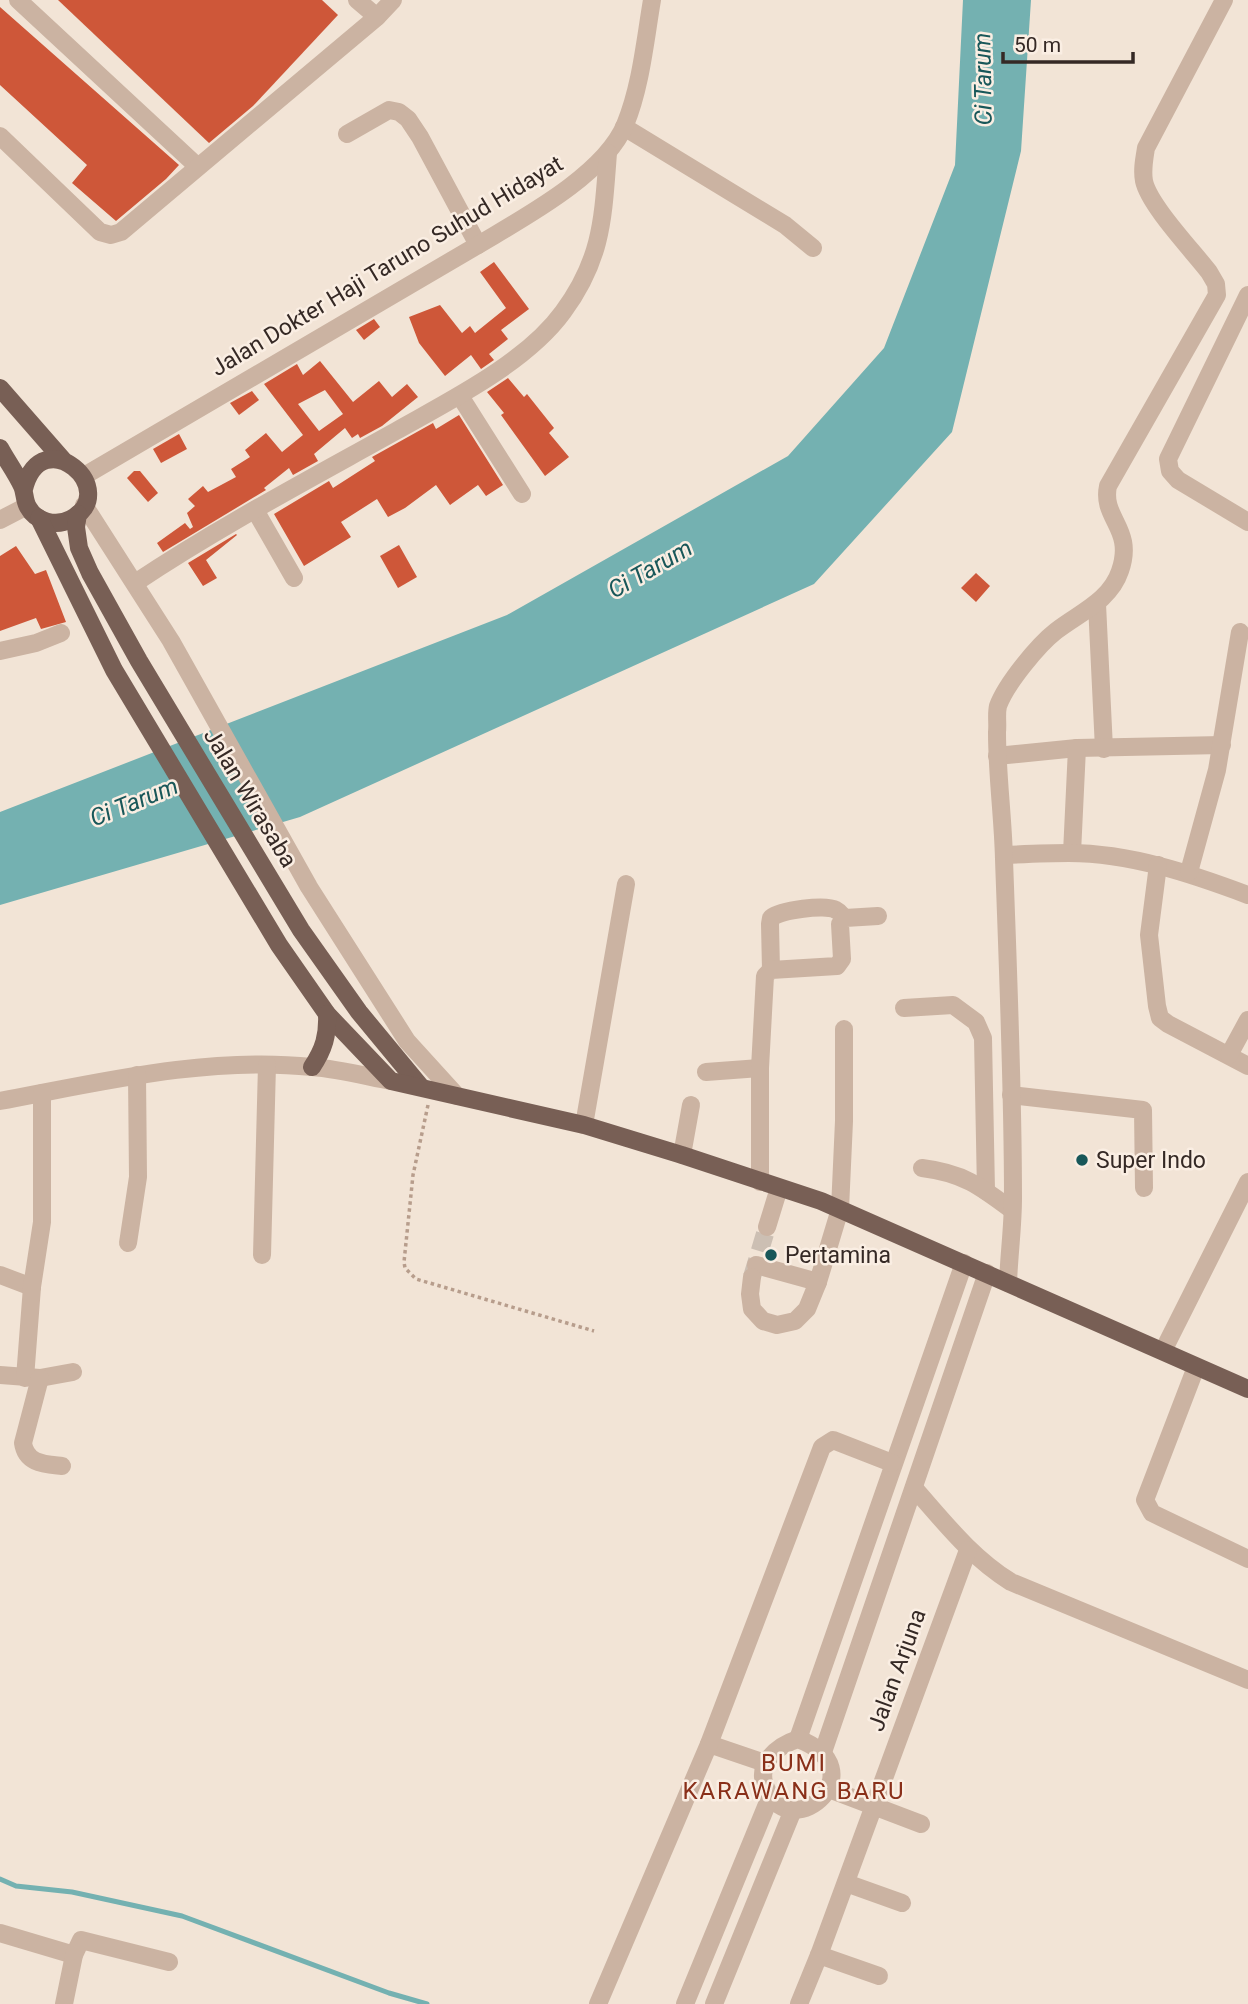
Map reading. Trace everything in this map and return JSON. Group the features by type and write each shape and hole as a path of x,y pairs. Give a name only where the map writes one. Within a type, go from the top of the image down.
{"main road":[{"path":"0,388 63,460 75,466 84,476 87,495 81,509 70,520 60,523 46,522 30,504 33,469 52,460 63,460"},
{"path":"0,448 114,670 279,944 327,1014 391,1081 584,1125 840,1209 1248,1390"},
{"name":"Jalan Wirasaba","path":"81,509 76,527 79,548 139,661 301,930 359,1012 427,1088"},
{"path":"312,1067 323,1051 327,1014"}],"street":[{"path":"18,0 197,166"},
{"path":"358,0 377,17"},
{"path":"0,136 100,232 111,235 121,232 377,17 393,0"},
{"name":"Jalan Dokter Haji Taruno Suhud Hidayat","path":"84,476 522,219 586,174 608,153 624,127 636,90 652,0"},
{"path":"1008,1283 1012,1210 1011,1095 1004,855 997,757 998,707 1014,677 1055,632 1097,604 1119,574 1126,552 1122,533 1108,506 1108,485 1217,295 1216,284 1209,272 1153,200 1145,185 1143,167 1146,148 1224,0"},
{"path":"347,134 389,110 399,111 420,137 478,245"},
{"path":"624,127 785,225 813,248"},
{"path":"135,583 197,542 460,396 533,343 562,313 580,284 599,242 608,153"},
{"path":"1248,295 1168,459 1170,471 1178,480 1248,522"},
{"path":"460,396 522,494"},
{"path":"0,520 30,504"},
{"path":"81,509 135,583 171,641 309,887 407,1041 457,1096"},
{"path":"255,510 294,578"},
{"path":"1097,604 1104,749"},
{"path":"1189,873 1210,804 1240,632"},
{"path":"0,651 36,643 61,633"},
{"path":"997,757 1077,748 1222,745"},
{"path":"1072,853 1077,748"},
{"path":"1004,855 1072,853 1158,865 1189,873 1248,895"},
{"path":"1158,865 1149,936 1160,1018 1248,1066"},
{"path":"584,1125 626,884"},
{"path":"771,970 770,924 771,918 778,913 826,908 836,910 845,918 878,916"},
{"path":"760,1182 760,1068 765,976 771,970 838,966 842,959 840,924 845,918"},
{"path":"904,1008 953,1005 976,1022 983,1038 986,1191"},
{"path":"1229,1055 1248,1020"},
{"path":"818,1282 754,1271 750,1294 752,1309 763,1321 777,1325 795,1321 802,1317 818,1282 840,1209 844,1030"},
{"path":"262,1255 267,1065"},
{"path":"0,1101 137,1076 218,1067 312,1067 391,1081"},
{"path":"706,1072 760,1068"},
{"path":"128,1243 138,1177 137,1076"},
{"path":"42,1093 42,1222 32,1287 32,1378 23,1443 24,1449 33,1460 62,1466"},
{"path":"1011,1095 1143,1110 1144,1188"},
{"path":"682,1155 691,1105"},
{"path":"922,1168 957,1175 1012,1210"},
{"path":"1163,1352 1248,1182"},
{"path":"767,1227 779,1188"},
{"path":"798,1739 892,1463 964,1263"},
{"path":"823,1752 987,1273"},
{"path":"0,1275 32,1287"},
{"path":"941,1326 966,1335"},
{"path":"1196,1367 1145,1500 1152,1513 1248,1559"},
{"path":"0,1376 32,1378 73,1372"},
{"path":"597,2004 709,1744 822,1447 833,1440 892,1463"},
{"path":"914,1488 968,1550 989,1568 1011,1581 1248,1681"},
{"name":"Jalan Arjuna","path":"799,2004 968,1550"},
{"path":"798,1739 823,1752 832,1773 829,1789 823,1799 809,1808 793,1810 780,1806 770,1797 764,1785 763,1772 765,1763 776,1749 798,1739"},
{"path":"709,1744 765,1763"},
{"path":"829,1789 921,1824"},
{"path":"685,2004 770,1797"},
{"path":"714,2004 793,1810"},
{"path":"846,1883 902,1903"},
{"path":"0,1933 74,1955"},
{"path":"64,2004 78,1942 84,1940 169,1962"},
{"path":"819,1955 879,1976"}],"path":[{"path":"427,1088 412,1175 405,1268 416,1279 594,1331"}],"water":[{"name":"Ci Tarum","path":"963,0 1031,0 1021,151 952,432 814,584 300,817 0,905 0,812 507,615 788,456 884,348 955,165"}],"building":[{"path":"58,0 322,0 338,15 253,106 209,143"},
{"path":"0,7 179,165 116,221 72,183 87,165 0,85"},
{"path":"494,262 529,309 501,330 508,339 489,354 494,360 481,369 471,355 445,376 419,343 409,317 440,305 462,333 470,326 475,333 506,308 480,272"},
{"path":"374,319 380,327 364,340 356,330"},
{"path":"320,361 353,402 379,381 392,397 407,384 418,397 382,426 360,438 358,434 352,438 345,428 314,454 318,461 293,475 289,468 264,488 266,490 163,552 157,543 185,523 190,529 193,527 187,513 195,506 188,499 203,486 208,492 236,477 231,469 250,457 245,450 266,433 282,452 303,435 264,384 297,364 303,375","holes":["325,390 343,414 319,431 298,404"]},
{"path":"508,378 524,397 527,394 554,428 549,433 569,457 545,476 487,392"},
{"path":"252,391 259,400 239,415 230,403"},
{"path":"459,415 503,485 486,496 478,485 450,505 436,485 388,517 377,499 341,522 351,537 304,566 274,514 329,481 333,488 375,461 372,457 433,423 436,429"},
{"path":"179,434 187,449 161,463 153,449"},
{"path":"134,471 140,471 158,493 148,502 127,478"},
{"path":"236,534 206,560 217,578 203,586 188,563"},
{"path":"399,545 417,577 398,588 380,556"},
{"path":"16,546 35,574 46,570 66,622 41,629 36,618 0,631 0,556"},
{"path":"976,573 990,586 976,602 961,588"}],"waterway":[{"path":"0,1879 16,1886 72,1892 182,1916 389,1993 427,2004"}],"tunnel":[{"path":"752,1277 767,1227"}],"place":[{"name":"Super Indo","path":"1082,1160"},
{"name":"Pertamina","path":"771,1255"}],"district":[{"name":"BUMI KARAWANG BARU","path":"794,1777"}]}
